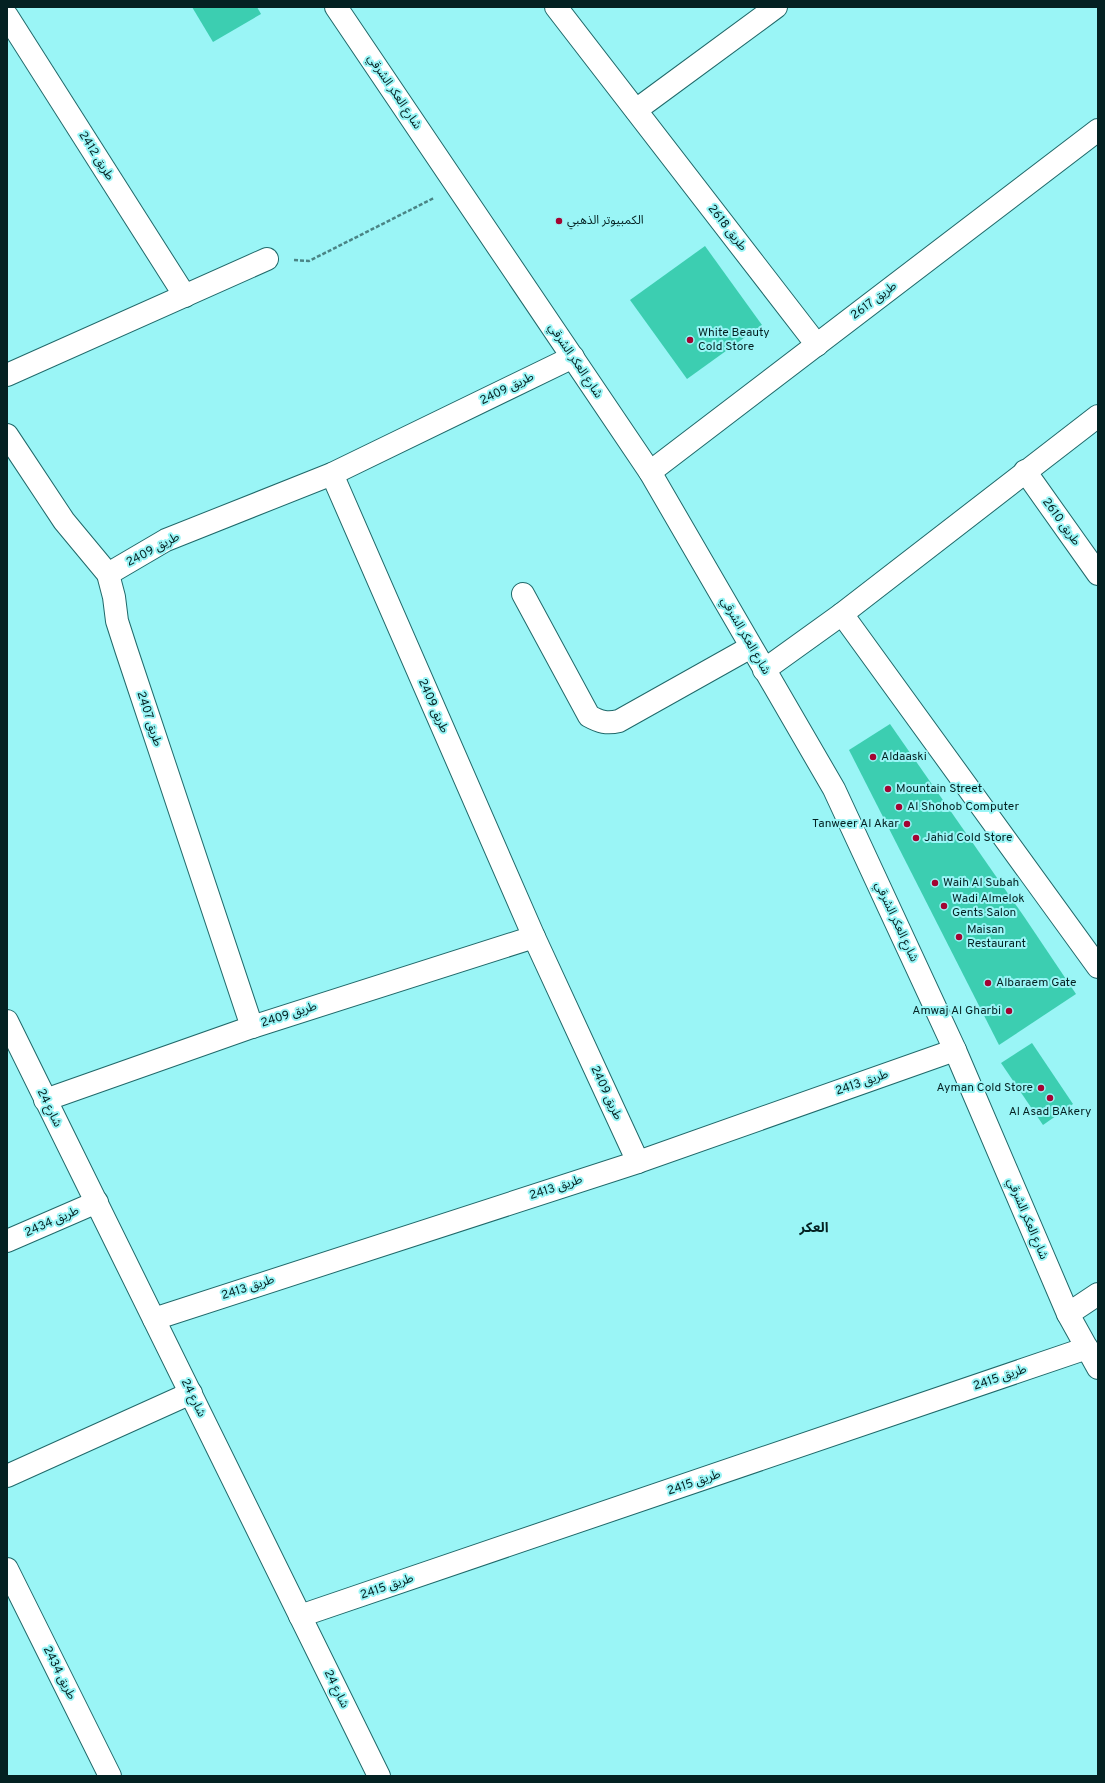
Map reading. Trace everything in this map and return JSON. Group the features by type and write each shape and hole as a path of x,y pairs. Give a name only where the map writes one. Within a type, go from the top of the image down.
{"street":[{"name":"شارع العكر الشرقي","path":"336,7 650,472 834,789 956,1050 1068,1314 1098,1368"},
{"name":"طريق 2618","path":"556,7 817,345"},
{"path":"636,110 776,7"},
{"name":"طريق 2412","path":"7,16 185,296"},
{"name":"طريق 2617","path":"650,472 1098,130"},
{"path":"7,375 267,259"},
{"name":"طريق 2409","path":"108,574 166,540 332,474 573,357"},
{"path":"764,670 842,614 1098,416"},
{"name":"طريق 2407","path":"7,434 64,521 108,574 114,597 117,621 252,1027"},
{"name":"طريق 2610","path":"1025,471 1098,574"},
{"name":"طريق 2409","path":"332,474 534,937 638,1162"},
{"path":"523,594 589,716 598,722 609,723 619,721 751,647"},
{"path":"842,614 1098,967"},
{"name":"طريق 2409","path":"45,1100 252,1027 534,937"},
{"name":"شارع 24","path":"7,1021 378,1776"},
{"name":"طريق 2413","path":"154,1319 638,1162 956,1050"},
{"name":"طريق 2434","path":"7,1242 97,1202"},
{"path":"1068,1314 1098,1294"},
{"name":"طريق 2415","path":"300,1616 1087,1348"},
{"path":"7,1476 191,1393"},
{"name":"طريق 2434","path":"7,1569 110,1776"}],"path":[{"path":"267,259 309,261 457,186"}],"building":[{"path":"192,7 257,7 261,14 213,42"},
{"path":"705,246 762,325 687,379 630,300"},
{"path":"890,724 1076,994 999,1045 849,750"},
{"path":"1032,1043 1073,1104 1043,1125 1001,1063"}],"place":[{"name":"الكمبيوتر الذهبي","path":"559,221"},
{"name":"White Beauty Cold Store","path":"690,340"},
{"name":"Aldaaski","path":"873,757"},
{"name":"Mountain Street","path":"888,789"},
{"name":"Al Shohob Computer","path":"899,807"},
{"name":"Tanweer Al Akar","path":"907,824"},
{"name":"Jahid Cold Store","path":"916,838"},
{"name":"Waih Al Subah","path":"935,883"},
{"name":"Wadi Almelok Gents Salon","path":"944,906"},
{"name":"Maisan Restaurant","path":"959,937"},
{"name":"Albaraem Gate","path":"988,983"},
{"name":"Amwaj Al Gharbi","path":"1009,1011"},
{"name":"Ayman Cold Store","path":"1041,1088"},
{"name":"Al Asad BAkery","path":"1050,1098"}],"district":[{"name":"العكر","path":"814,1228"}]}
